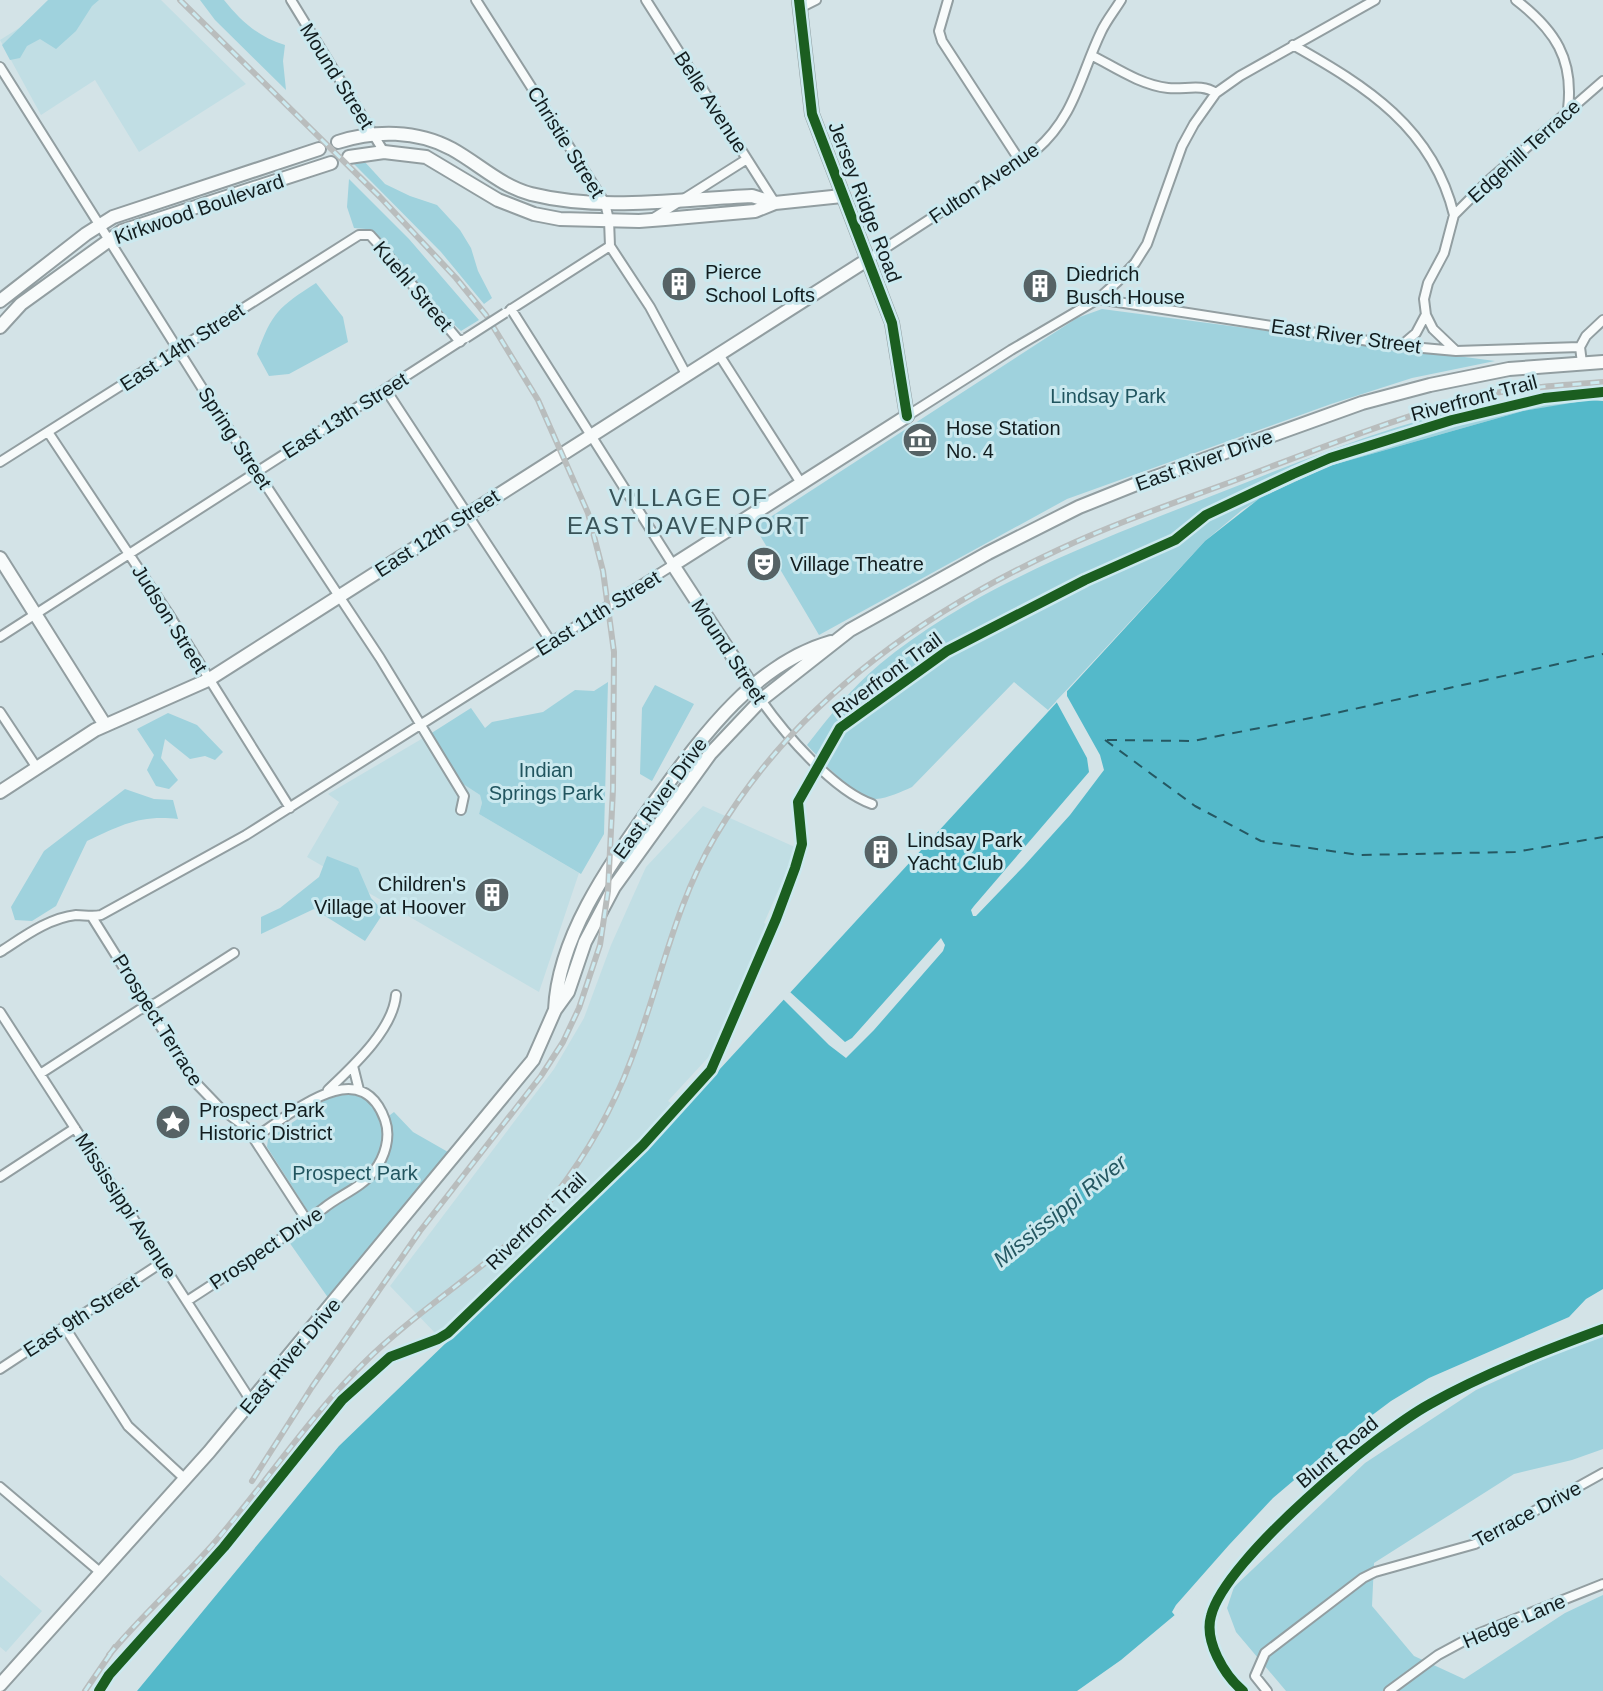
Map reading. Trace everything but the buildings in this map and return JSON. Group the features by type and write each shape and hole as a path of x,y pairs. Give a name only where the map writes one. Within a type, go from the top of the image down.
{"street":[{"name":"Mound Street","path":"291,0 384,152"},
{"name":"Christie Street","path":"476,0 605,203 610,246"},
{"name":"Belle Avenue","path":"646,0 775,203"},
{"path":"799,4 816,0"},
{"path":"948,0 939,31 942,41 1020,161"},
{"name":"Fulton Avenue","path":"867,260 1020,161 1053,136 1069,112 1101,31 1121,0"},
{"path":"1093,56 1146,82 1168,88 1208,88 1216,93 1240,76 1375,0"},
{"path":"1516,0 1553,35 1564,54 1570,81 1568,110"},
{"name":"Jersey Ridge Road","path":"799,4 812,114 892,323 907,416"},
{"path":"1293,45 1372,93 1419,138 1450,198 1454,215"},
{"name":"Spring Street","path":"0,67 420,725 464,796 461,810"},
{"name":"Edgehill Terrace","path":"1401,346 1416,333 1426,315 1425,291 1444,253 1454,215 1488,181 1603,81"},
{"name":"East 11th Street","path":"92,917 101,915 290,808 1034,335 1098,299 1135,263 1147,244 1182,146 1216,93"},
{"path":"338,142 373,134 399,133 429,139 451,148 511,187 530,194 578,202 752,196 775,203"},
{"name":"Kirkwood Boulevard","path":"0,301 99,226 132,210 319,149"},
{"path":"349,157 384,152 426,157 498,200 534,214 560,219 652,220 755,211 775,203 842,196"},
{"path":"652,220 747,159"},
{"name":"Kirkwood Boulevard","path":"0,327 21,304 108,240 139,225 331,163"},
{"name":"Kuehl Street","path":"365,234 370,235 463,340"},
{"name":"East 14th Street","path":"0,462 349,240 365,234"},
{"path":"610,246 650,307 686,374"},
{"name":"East 13th Street","path":"0,637 610,246"},
{"name":"East 12th Street","path":"0,792 105,725 208,680 867,260"},
{"name":"East River Street","path":"1098,299 1401,346 1456,351 1580,347"},
{"name":"Mound Street","path":"508,311 761,700 788,736 858,799 872,804"},
{"path":"1426,315 1438,335 1456,351"},
{"path":"1582,363 1580,347 1586,336 1603,320"},
{"path":"718,353 801,483"},
{"name":"East River Drive","path":"0,1685 251,1401 533,1060 555,1010 568,992 585,942 614,887 710,754 761,700 834,641 1031,530 1139,483 1376,400 1509,369 1603,362"},
{"path":"386,390 551,642"},
{"name":"Judson Street","path":"48,432 290,808"},
{"path":"0,558 105,725"},
{"name":"East River Drive","path":"555,1010 556,990 581,918 617,855 695,748 753,687 813,647 834,641"},
{"path":"0,712 37,768"},
{"path":"0,952 37,929 61,919 76,915 92,917"},
{"name":"Prospect Terrace","path":"92,917 196,1083 220,1108 247,1128 308,1222"},
{"path":"40,1074 234,953"},
{"path":"254,1138 327,1091 353,1066 392,1013 396,995"},
{"name":"Mississippi Avenue","path":"0,1012 251,1401"},
{"path":"327,1091 346,1088 359,1090 353,1066"},
{"name":"Prospect Drive","path":"187,1301 360,1185 380,1163 385,1151 387,1123 373,1099 359,1090"},
{"path":"0,1177 75,1128"},
{"name":"East 9th Street","path":"0,1369 161,1263"},
{"path":"64,1326 128,1426 184,1478"},
{"name":"Terrace Drive","path":"1267,1691 1255,1676 1265,1653 1363,1578 1475,1544 1603,1473"},
{"path":"0,1487 100,1572"},
{"name":"Hedge Lane","path":"1389,1691 1438,1655 1501,1622 1603,1584"}],"shaded area":[{"path":"64,0 161,0 246,84 139,152 95,80 41,115 0,40"},
{"path":"430,734 460,782 480,795 482,803 479,814 579,873 539,992 307,857 339,802 328,794"},
{"path":"703,806 797,848 764,923 768,925 716,1049 668,1101 672,1104 632,1148 436,1334 390,1286 554,1069 584,1018 611,945 646,867"},
{"path":"0,1575 42,1611 6,1652 0,1647"}],"green space":[{"path":"48,0 99,0 76,31 56,49 40,39 27,46 20,58 10,60 2,45"},
{"path":"200,0 224,0 251,27 266,38 285,45 286,90 215,20"},
{"path":"364,161 385,184 437,205 460,230 471,248 478,271 492,298 484,304 441,252 354,164"},
{"path":"349,179 409,239 479,320 461,331 438,309 381,241 366,229 354,228 347,207"},
{"path":"316,283 343,317 348,342 289,374 269,376 257,354 267,329 285,305"},
{"name":"Lindsay Park","path":"1102,309 1495,361 1412,378 1331,404 1067,499 819,635 755,527 1077,318"},
{"path":"1593,391 1584,402 1523,411 1329,466 1273,491 1242,510 1205,541 1048,710 1014,682 908,789 881,798 868,798 839,778 807,745 850,692 917,636 997,588 1084,547 1399,426 1495,402 1544,394"},
{"name":"Indian Springs Park","path":"608,682 604,834 581,874 479,814 482,803 480,795 460,782 430,734 471,708 485,728 492,722 543,712 575,690 594,691"},
{"path":"655,685 694,704 652,781 640,774 642,708"},
{"path":"168,713 197,725 223,752 215,760 205,756 190,759 165,739 161,758 178,780 169,789 156,786 147,770 154,755 137,729"},
{"path":"125,789 154,799 173,800 178,819 141,820 87,841 56,906 32,921 15,920 11,907 44,851"},
{"path":"327,856 358,868 371,898 384,912 365,941 314,909 261,934 261,917 280,908 319,877"},
{"name":"Prospect Park","path":"348,1093 369,1100 382,1121 394,1112 413,1132 448,1152 329,1299 289,1242 316,1224 267,1147 268,1139 327,1099"},
{"path":"1603,1336 1603,1449 1514,1474 1374,1563 1372,1606 1414,1656 1464,1679 1565,1613 1603,1595 1603,1691 1286,1691 1236,1632 1227,1608 1234,1587 1365,1463 1476,1390 1570,1347"}],"water":[{"name":"Mississippi River","path":"1589,400 1603,401 1603,1294 1589,1300 1566,1324 1407,1396 1286,1491 1176,1614 1121,1660 1077,1691 137,1691 339,1446 641,1155 1205,541 1260,498 1329,466 1523,411"}],"pier":[{"path":"1067,690 1067,696 1100,755 1104,770 1070,815 973,916 971,910 974,906 1089,772 1087,758 1056,701"},
{"path":"941,938 945,945 943,951 846,1058 783,999 790,992 845,1042 852,1038"},
{"path":"1603,1289 1603,1298 1591,1303 1565,1329 1417,1396 1374,1426 1289,1494 1177,1618 1172,1612 1273,1498 1391,1401 1429,1378 1569,1317 1586,1299"}],"ferry route":[{"path":"1107,740 1193,741 1603,654"},
{"path":"1105,740 1195,806 1261,841 1359,855 1515,852 1603,837"}],"railway":[{"path":"180,0 380,197 456,278 486,315 538,400 588,513 603,571 614,652 613,789 608,891 600,945 579,1008 563,1042 541,1076 420,1231 312,1387 252,1481"},
{"path":"109,1655 215,1542 347,1380 391,1338 512,1240 555,1195 588,1147 616,1096 641,1032 678,918 715,837 782,745 822,704 865,667 911,633 1009,574 1129,520 1351,437 1459,401 1512,390 1603,382"},
{"path":"85,1691 115,1647"}],"cycle path":[{"path":"799,0 812,114 892,323 907,416"},
{"name":"Riverfront Trail","path":"99,1691 109,1675 224,1547 342,1400 390,1357 448,1333 643,1145 711,1070 795,868 802,844 798,802 840,728 947,651 1085,580 1175,540 1206,515 1293,474 1330,458 1452,420 1544,398 1603,392"},
{"name":"Blunt Road","path":"1243,1691 1217,1657 1210,1636 1211,1616 1222,1592 1272,1532 1375,1441 1430,1404 1493,1373 1603,1329"}],"place":[{"name":"Pierce School Lofts","path":"679,284"},
{"name":"Diedrich Busch House","path":"1040,286"},
{"name":"Hose Station No. 4","path":"920,440"},
{"name":"Village Theatre","path":"764,564"},
{"name":"Lindsay Park Yacht Club","path":"881,852"},
{"name":"Children's Village at Hoover","path":"492,895"},
{"name":"Prospect Park Historic District","path":"173,1122"}],"district":[{"name":"VILLAGE OF EAST DAVENPORT","path":"689,511"}]}
